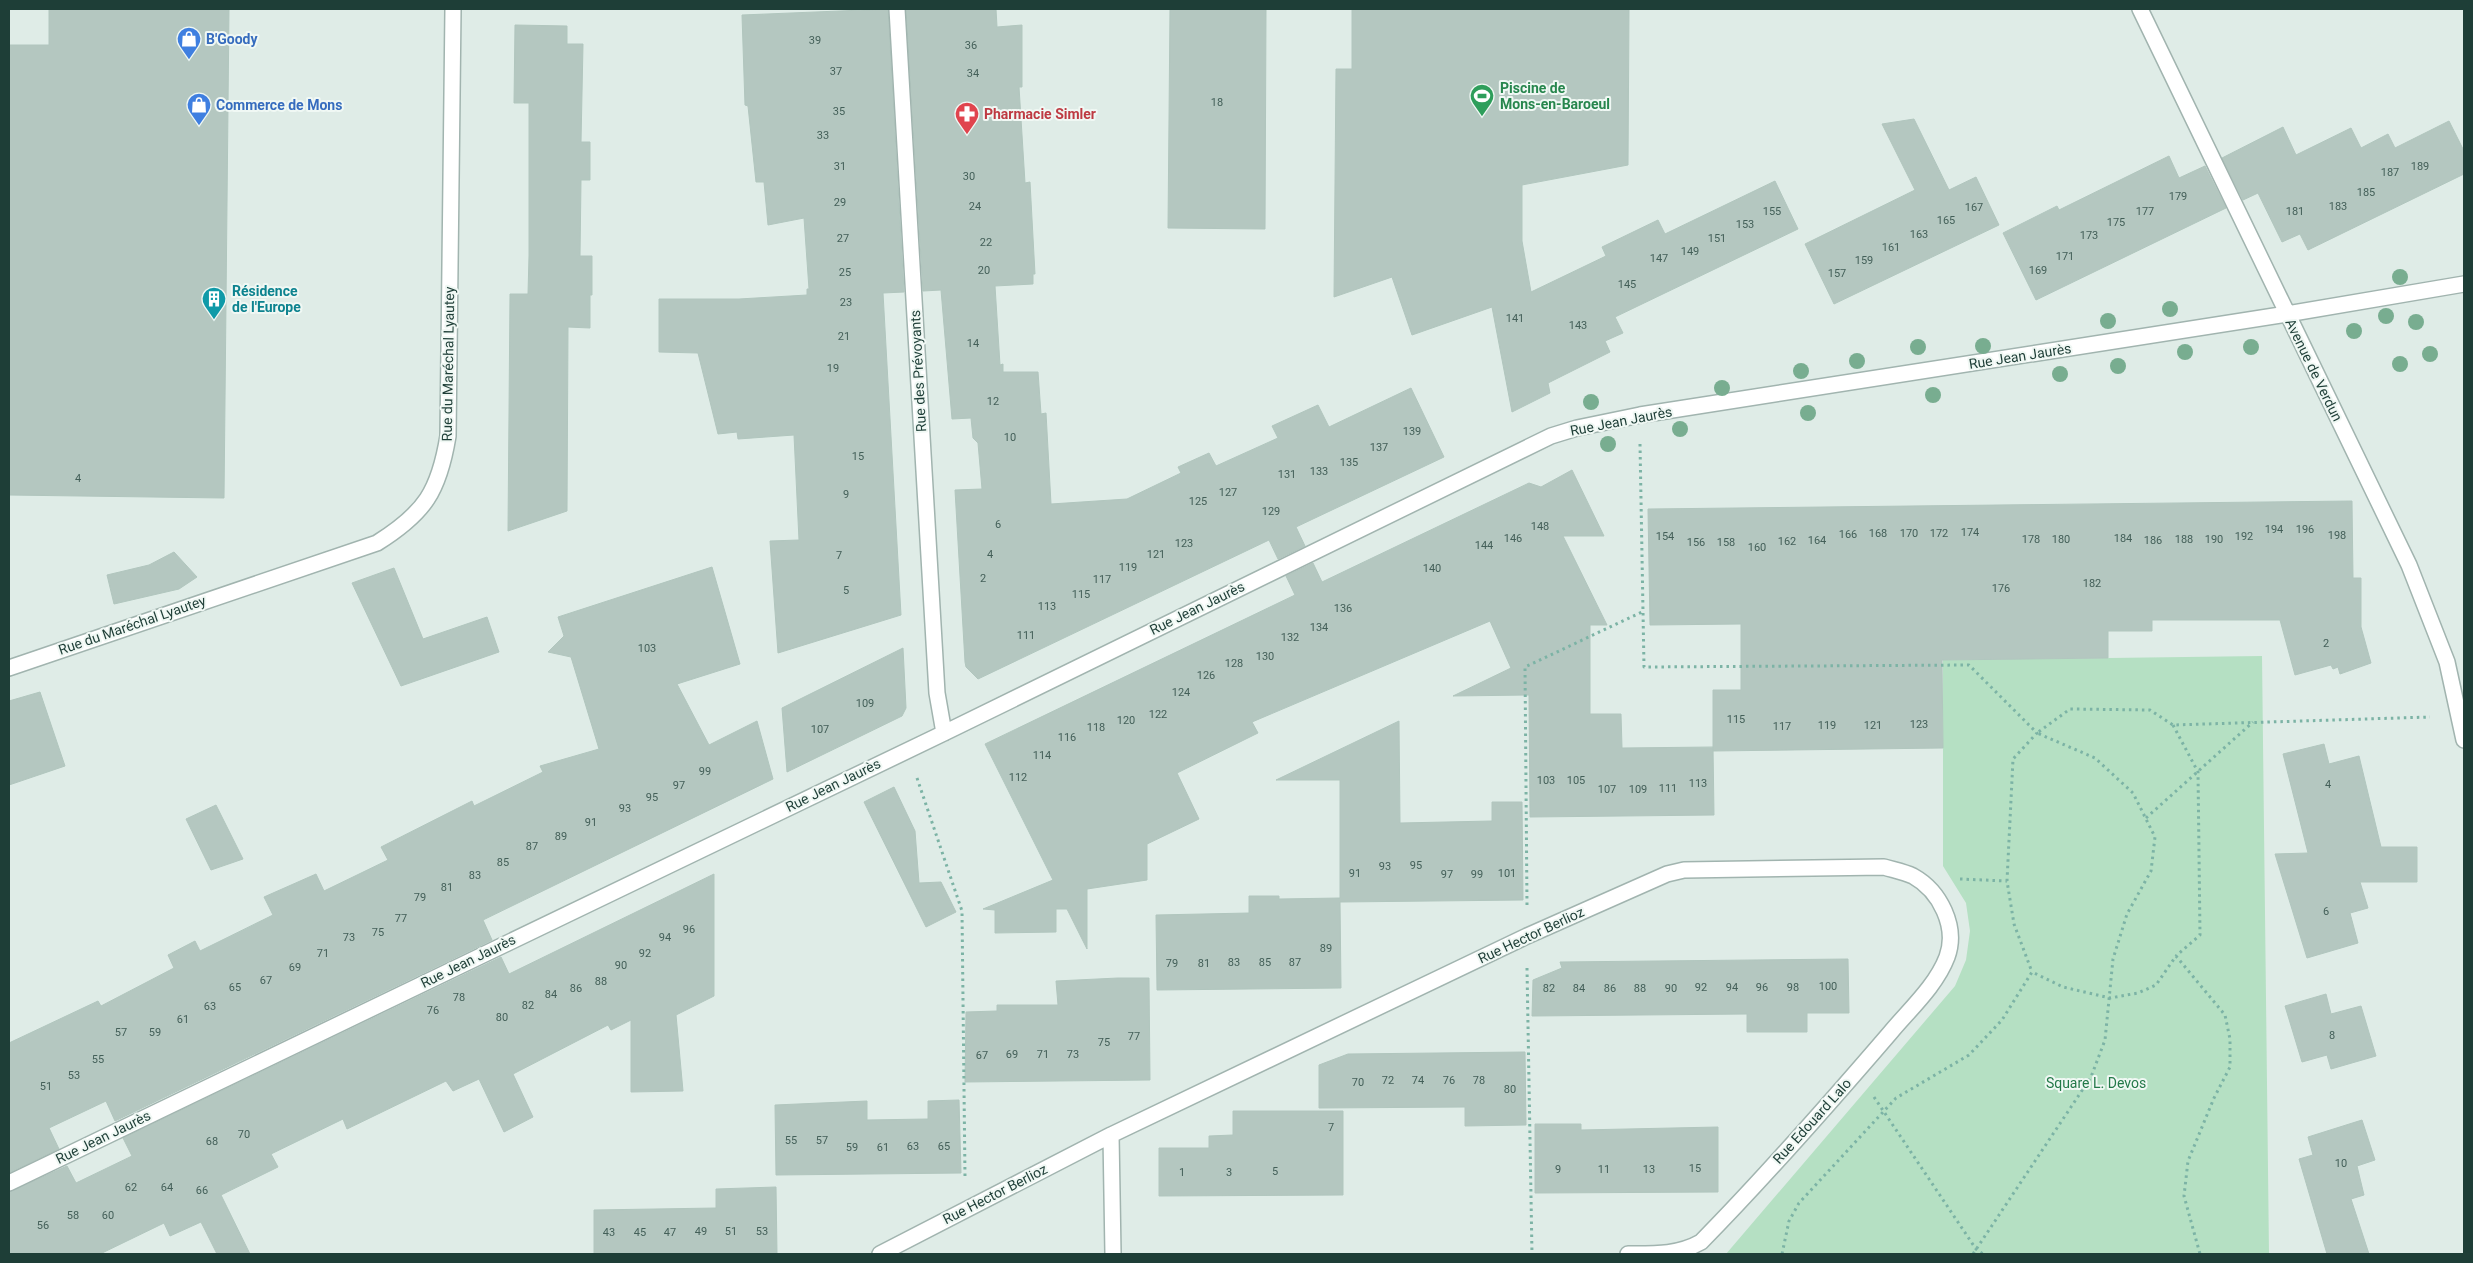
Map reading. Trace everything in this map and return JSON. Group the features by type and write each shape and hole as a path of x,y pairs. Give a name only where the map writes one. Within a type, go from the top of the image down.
{"street":[{"name":"Rue du Maréchal Lyautey","path":"9,668 377,543 413,517 427,500 438,479 448,436 452,9"},
{"name":"Rue des Prévoyants","path":"897,9 937,693 944,733"},
{"name":"Avenue de Verdun","path":"2140,9 2409,565 2460,690 2460,716 2464,740"},
{"name":"Rue Jean Jaurès","path":"9,1183 907,749 944,733 1532,445 1577,428 1640,415 2287,314 2464,284"},
{"name":"Rue Hector Berlioz","path":"880,1254 1110,1135 1527,936 1667,874 1684,870 1884,867 1903,872 1923,883 1942,906 1950,931"},
{"name":"Rue Edouard Lalo","path":"1628,1254 1673,1253 1688,1249 1701,1242 1851,1078 1934,980 1947,957 1950,931"},
{"path":"1110,1135 1112,1254"}],"path":[{"path":"1640,415 1644,667 1969,665 2037,734 2095,758 2133,793 2155,836 2151,872 2127,914 2113,959 2105,1040 2091,1077 1973,1254"},
{"path":"2070,709 2150,710 2173,725 2198,772 2200,935 2176,956 2156,985 2138,993 2110,998 2063,987 2032,972 2014,924 2006,881 2013,759 2037,734 2070,709"},
{"path":"2173,725 2460,716"},
{"path":"2146,818 2254,721"},
{"path":"907,749 962,911 965,1209"},
{"path":"2176,956 2225,1015 2230,1039 2230,1067 2214,1098 2188,1161 2184,1196 2200,1254"},
{"path":"1782,1254 1790,1221 1799,1203 1896,1098 1968,1055 2002,1020 2032,972"},
{"path":"1851,1078 1868,1089 1884,1110 1976,1249 1983,1254"}],"green space":[{"name":"Square L. Devos","path":"2262,656 2269,1254 1726,1254 1955,986 1966,960 1970,931 1966,903 1943,866 1943,660"}],"building":[{"path":"49,9 229,9 224,498 9,495 9,45 49,45"},
{"path":"888,9 904,292 883,293 901,615 778,653 770,541 799,540 794,435 738,439 737,432 718,434 698,353 659,352 659,299 739,299 807,295 807,289 809,289 804,218 768,225 764,182 756,182 748,106 745,105 742,15"},
{"path":"906,9 996,9 997,27 1022,25 1022,87 1019,87 1025,183 1030,182 1035,274 1033,274 1033,284 995,286 1000,365 1003,364 1003,372 1038,372 1041,414 1046,413 1051,504 1127,499 1181,473 1178,467 1209,453 1216,466 1278,438 1272,426 1318,405 1329,427 1411,388 1444,457 1296,527 1305,546 1278,559 1269,540 978,679 966,667 965,662 955,490 982,489 978,443 973,438 971,418 952,419 941,290 923,291"},
{"path":"1170,9 1266,9 1265,229 1168,228"},
{"name":"Piscine de Mons-en-Baroeul","path":"1352,9 1629,9 1628,165 1522,185 1522,241 1531,292 1606,256 1602,247 1658,220 1665,234 1775,181 1798,229 1615,317 1623,333 1605,341 1610,352 1548,383 1550,393 1512,412 1492,307 1412,335 1392,277 1334,297 1336,69 1352,69"},
{"path":"515,25 567,26 567,44 583,44 581,142 590,142 590,180 581,180 580,256 592,256 592,295 590,295 590,328 568,327 567,511 508,531 510,294 528,294 529,256 529,103 514,103"},
{"path":"1914,119 1949,190 1976,177 1999,225 1834,304 1805,244 1915,190 1882,124"},
{"path":"2449,121 2464,151 2464,174 2308,250 2300,234 2282,242 2258,193 2243,200 2222,158 2283,127 2296,155 2351,128 2361,148 2388,134 2395,148"},
{"path":"2169,156 2179,178 2205,166 2226,208 2036,300 2003,233 2057,206 2059,210"},
{"path":"1572,470 1604,536 1563,536 1607,625 1590,625 1590,714 1621,714 1622,748 1713,747 1714,815 1530,817 1529,695 1453,696 1511,668 1490,621 1252,722 1258,733 1177,773 1199,819 1147,844 1147,880 1087,889 1087,949 1067,909 1056,909 1056,932 995,933 995,910 983,909 1053,880 985,744 1295,595 1286,576 1313,563 1322,582 1529,483 1541,487"},
{"path":"2352,501 2353,578 2361,578 2361,627 2371,663 2340,674 2338,667 2333,669 2331,665 2295,675 2280,620 2152,620 2152,631 2108,631 2108,658 1942,660 1943,748 1713,751 1713,690 1741,690 1741,624 1650,625 1648,509"},
{"path":"174,552 197,577 179,589 114,604 107,575 149,565"},
{"path":"712,567 740,664 677,684 709,745 757,721 773,779 483,920 492,940 115,1121 106,1101 49,1128 59,1149 9,1173 9,1043 98,1001 101,1006 174,968 168,955 195,941 200,951 273,915 264,897 316,874 324,891 388,860 381,847 472,801 474,806 543,772 540,766 599,749 571,657 548,652 564,636 558,617"},
{"path":"394,568 423,639 487,617 499,652 401,686 352,583"},
{"path":"903,648 906,708 902,716 787,772 782,708"},
{"path":"40,692 65,766 9,785 9,701"},
{"path":"1399,721 1400,823 1492,821 1492,802 1522,802 1523,900 1340,902 1341,988 1157,990 1156,915 1249,913 1249,896 1279,896 1279,899 1340,898 1340,780 1276,780"},
{"path":"2324,744 2329,764 2359,756 2381,847 2417,847 2417,882 2360,882 2368,908 2350,913 2358,943 2307,958 2275,854 2308,853 2283,754"},
{"path":"894,787 915,831 919,883 941,882 956,912 926,927 864,802"},
{"path":"216,805 243,859 211,870 186,819"},
{"path":"714,874 714,996 676,1015 683,1091 631,1092 631,1020 611,1030 608,1025 513,1074 533,1117 504,1132 479,1079 453,1091 446,1081 347,1129 343,1119 271,1154 278,1167 221,1195 250,1254 217,1254 201,1222 170,1236 164,1223 100,1254 9,1254 9,1192 67,1166 76,1183 132,1156 123,1138 501,957 509,974"},
{"path":"1848,959 1849,1013 1807,1013 1807,1032 1747,1032 1747,1014 1532,1016 1533,980 1562,968 1560,962"},
{"path":"1149,978 1150,1080 965,1082 966,1012 997,1011 997,1005 1058,1005 1056,981"},
{"path":"2326,994 2331,1014 2361,1006 2376,1056 2331,1069 2327,1055 2302,1062 2285,1006"},
{"path":"1525,1052 1526,1125 1465,1126 1465,1107 1319,1108 1319,1065 1348,1054"},
{"path":"959,1100 961,1173 776,1175 775,1105 867,1101 867,1120 928,1119 928,1101"},
{"path":"1233,1111 1343,1111 1343,1195 1159,1196 1159,1148 1209,1148 1209,1136 1233,1135"},
{"path":"2362,1120 2375,1160 2357,1166 2364,1195 2351,1199 2369,1254 2327,1254 2299,1159 2313,1155 2308,1137"},
{"path":"1535,1124 1581,1124 1581,1130 1718,1127 1718,1192 1535,1193"},
{"path":"776,1187 777,1254 594,1254 594,1210 716,1208 716,1189"}],"place":[{"name":"B'Goody","path":"189,60"},
{"name":"Piscine de Mons-en-Baroeul","path":"1482,117"},
{"name":"Commerce de Mons","path":"199,126"},
{"name":"Pharmacie Simler","path":"967,135"},
{"name":"Résidence de l'Europe","path":"214,320"}]}
